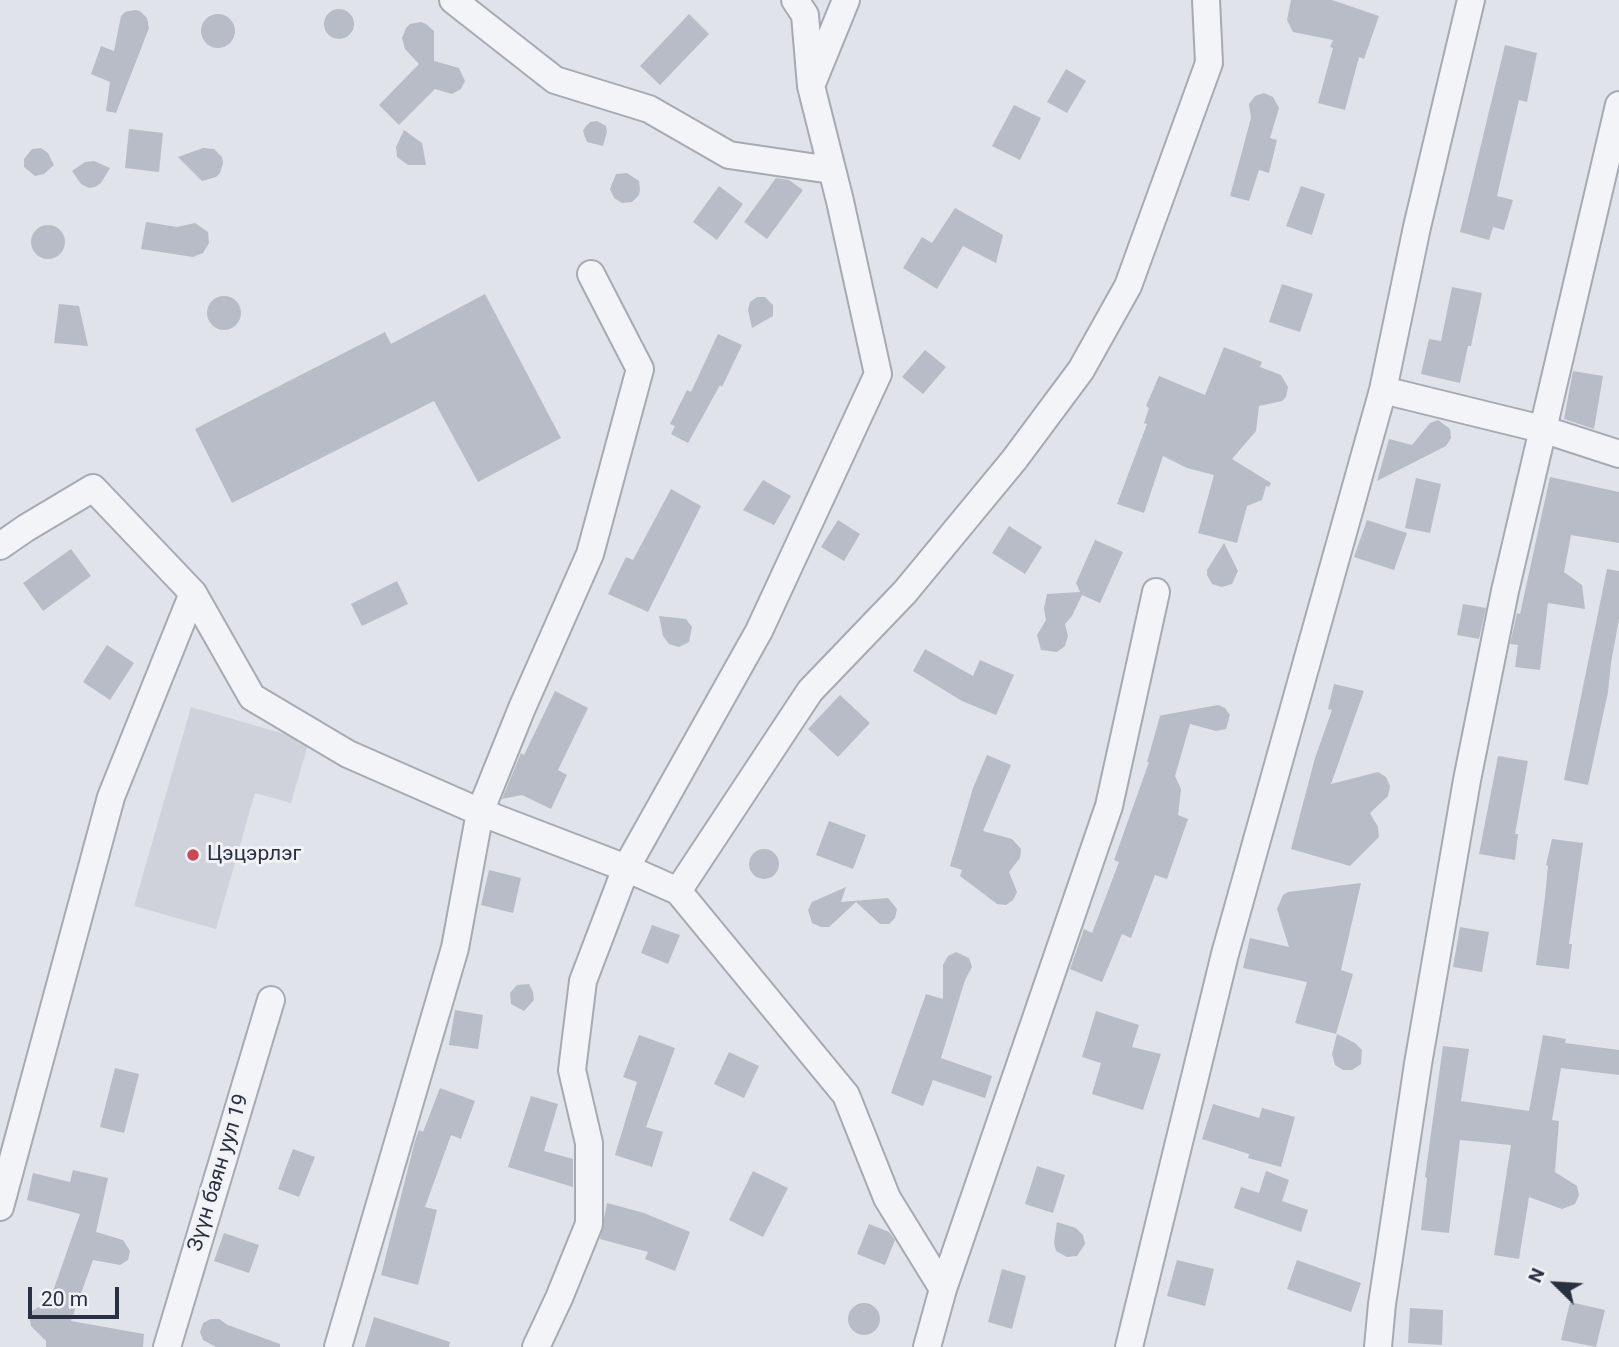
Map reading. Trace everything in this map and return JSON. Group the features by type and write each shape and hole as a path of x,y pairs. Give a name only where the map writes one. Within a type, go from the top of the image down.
{"street":[{"path":"453,0 555,80 649,109 729,155 831,170"},
{"path":"536,1347 589,1224 589,1143 572,1070 583,981 626,867 759,631 878,374 840,201 811,86 805,15 795,0"},
{"path":"811,86 846,0"},
{"path":"678,891 810,691 905,592 1014,460 1081,370 1128,286 1209,63 1206,0"},
{"path":"1129,1347 1225,954 1383,390 1417,227 1471,0"},
{"path":"1378,1347 1418,1064 1467,780 1505,592 1619,105"},
{"path":"338,1347 455,948 480,812 522,708 590,554 640,369 592,274"},
{"path":"1383,390 1542,429 1619,454"},
{"path":"0,546 93,488 193,593 252,697 348,754 480,812 626,867 678,891 846,1095 887,1198 943,1289"},
{"path":"927,1347 943,1289 1109,806 1156,592"},
{"path":"0,1207 111,797 193,593"},
{"name":"Зүүн баян уул 19","path":"167,1347 271,1000"}],"shaded area":[{"name":"Цэцэрлэг","path":"191,707 309,741 291,803 255,793 216,929 134,906"}],"building":[{"path":"1291,0 1332,0 1379,16 1364,59 1359,57 1345,110 1318,103 1333,40 1293,32 1287,20"},
{"path":"339,9 350,13 354,24 350,35 339,39 328,35 324,24 328,13"},
{"path":"135,10 147,18 149,28 116,113 106,111 110,82 91,74 101,46 114,51 121,16 125,12"},
{"path":"218,14 230,19 235,31 230,43 218,48 206,43 201,31 206,19"},
{"path":"689,14 709,34 660,85 640,66"},
{"path":"421,22 434,31 434,61 459,68 465,81 461,89 452,94 435,89 399,125 379,105 419,64 405,49 402,38 410,24"},
{"path":"1505,45 1537,53 1527,102 1519,100 1497,196 1513,200 1504,230 1493,227 1489,240 1460,232"},
{"path":"1066,69 1086,81 1067,113 1047,102"},
{"path":"1264,93 1273,97 1279,108 1270,138 1277,140 1269,173 1259,170 1249,201 1230,196 1251,118 1249,104 1255,96"},
{"path":"1014,105 1041,118 1020,160 992,146"},
{"path":"597,121 606,126 603,146 587,142 583,131 590,122"},
{"path":"129,129 163,133 159,172 125,168"},
{"path":"404,130 422,143 426,165 408,165 397,157 396,147"},
{"path":"41,148 48,153 54,165 44,174 35,176 24,167 24,159 32,149"},
{"path":"203,148 214,149 222,157 223,163 216,177 202,181 178,157"},
{"path":"94,161 110,168 101,183 89,188 81,184 72,171 85,162"},
{"path":"627,173 639,181 640,190 632,202 622,203 614,198 610,189 616,174"},
{"path":"776,178 789,180 803,190 767,239 744,222"},
{"path":"719,186 743,204 717,240 693,222"},
{"path":"1301,186 1325,194 1312,235 1286,226"},
{"path":"955,208 1003,235 996,263 963,246 937,289 903,268 922,237 932,243"},
{"path":"146,222 177,227 195,223 208,232 209,243 203,253 193,257 141,249"},
{"path":"48,225 60,230 65,242 60,254 48,259 36,254 31,242 36,230"},
{"path":"1282,284 1313,294 1300,332 1269,322"},
{"path":"1452,287 1482,293 1460,383 1421,374 1429,339 1441,341"},
{"path":"485,294 561,438 478,482 434,401 232,503 195,429 385,332 391,344"},
{"path":"224,296 236,301 241,313 236,325 224,330 212,325 207,313 212,301"},
{"path":"757,297 765,297 773,305 773,316 752,328 748,310 750,302"},
{"path":"59,304 79,306 88,346 54,343"},
{"path":"718,334 742,345 722,387 720,385 688,443 671,434 675,426 670,424 687,390 691,392"},
{"path":"1224,347 1262,362 1260,367 1281,375 1288,387 1286,397 1282,401 1259,406 1256,431 1232,459 1271,483 1269,487 1266,486 1262,500 1247,506 1237,543 1198,533 1214,475 1187,468 1163,456 1144,513 1117,504 1147,424 1144,423 1149,408 1146,406 1159,376 1205,395"},
{"path":"925,350 946,367 923,394 902,377"},
{"path":"1573,371 1603,376 1594,429 1564,419"},
{"path":"1438,420 1450,429 1451,438 1446,446 1377,481 1389,439 1412,445 1430,423"},
{"path":"1550,477 1619,492 1619,543 1571,535 1564,572 1582,585 1585,609 1548,603 1540,670 1515,667 1518,645 1510,644 1517,613 1520,614"},
{"path":"1416,478 1441,484 1430,533 1405,528"},
{"path":"763,480 791,496 774,525 743,510"},
{"path":"671,489 701,506 648,612 608,594 626,557 633,560"},
{"path":"838,520 860,534 844,561 821,547"},
{"path":"1367,520 1407,533 1394,570 1354,557"},
{"path":"1009,526 1042,547 1025,574 992,553"},
{"path":"1095,540 1123,552 1100,603 1082,595 1065,624 1068,636 1065,646 1057,652 1041,650 1037,635 1046,620 1044,608 1047,594 1080,592 1076,583"},
{"path":"1224,543 1238,571 1232,584 1222,587 1212,584 1207,570"},
{"path":"71,549 91,576 43,611 23,583"},
{"path":"1607,569 1619,571 1619,619 1608,692 1588,785 1564,780"},
{"path":"397,581 408,604 362,626 351,604"},
{"path":"1463,604 1486,608 1479,639 1457,635"},
{"path":"659,616 686,619 692,627 689,642 679,647 669,644 663,636"},
{"path":"107,645 134,663 110,700 83,682"},
{"path":"925,649 973,676 980,660 1014,675 996,715 962,701 913,671"},
{"path":"1334,684 1364,691 1331,784 1378,772 1386,777 1390,786 1388,796 1370,813 1378,827 1379,837 1350,866 1291,849 1315,758 1332,710 1328,709"},
{"path":"555,691 588,708 558,770 567,775 551,809 522,795 502,799 521,753 524,755"},
{"path":"840,695 870,723 838,757 808,729"},
{"path":"1218,705 1225,708 1230,715 1226,729 1216,731 1190,724 1175,776 1181,789 1178,815 1188,819 1167,879 1155,875 1131,938 1122,934 1102,982 1070,969 1084,929 1092,933 1119,862 1114,860 1149,762 1158,716"},
{"path":"987,755 1011,765 983,831 1012,839 1021,849 1020,858 1009,872 1017,892 1013,900 1006,905 997,904 960,876 962,870 950,866 973,788"},
{"path":"1498,756 1528,761 1515,834 1518,834 1515,860 1479,854"},
{"path":"829,821 866,835 853,869 816,855"},
{"path":"1552,839 1583,843 1569,944 1572,944 1569,969 1536,965 1545,897 1546,865"},
{"path":"764,849 770,850 778,858 778,870 770,878 764,879 758,878 750,870 749,864 750,858 758,850"},
{"path":"489,870 521,878 513,913 481,905"},
{"path":"1361,883 1341,970 1353,974 1336,1034 1295,1023 1307,982 1243,968 1250,938 1289,947 1277,909 1283,895 1288,892"},
{"path":"846,887 841,902 888,898 897,909 895,918 889,924 880,924 856,902 829,927 812,923 808,910 812,902"},
{"path":"652,925 680,935 668,964 641,953"},
{"path":"1460,927 1489,932 1482,972 1453,967"},
{"path":"956,952 969,958 972,967 965,980 941,1058 992,1076 985,1098 933,1080 923,1106 891,1093 926,994 943,999 943,965 948,956"},
{"path":"529,984 534,1000 524,1011 511,1004 510,993 517,985"},
{"path":"455,1010 483,1015 478,1049 449,1045"},
{"path":"1096,1011 1139,1025 1132,1047 1161,1054 1143,1110 1092,1094 1101,1063 1082,1057"},
{"path":"1337,1034 1355,1043 1362,1050 1361,1064 1352,1070 1343,1070 1335,1065 1332,1054"},
{"path":"639,1035 675,1048 646,1127 663,1132 652,1167 615,1155 637,1082 623,1077"},
{"path":"1543,1035 1566,1039 1565,1043 1619,1050 1619,1075 1561,1068 1552,1120 1559,1121 1555,1172 1577,1186 1579,1195 1575,1204 1562,1209 1529,1197 1519,1259 1494,1255 1511,1145 1460,1140 1449,1233 1421,1230 1425,1177 1443,1046 1469,1049 1461,1101 1529,1111"},
{"path":"729,1052 759,1066 744,1098 714,1084"},
{"path":"115,1068 139,1074 124,1133 100,1127"},
{"path":"440,1088 475,1101 461,1139 451,1135 425,1207 437,1210 418,1285 381,1275 415,1141 419,1130 423,1132"},
{"path":"531,1096 558,1104 544,1151 573,1159 573,1187 508,1167"},
{"path":"1213,1104 1259,1118 1262,1108 1295,1117 1281,1167 1248,1158 1249,1154 1202,1139"},
{"path":"293,1149 315,1157 299,1197 278,1189"},
{"path":"1037,1166 1065,1175 1053,1213 1025,1204"},
{"path":"73,1170 108,1178 96,1232 123,1240 130,1251 128,1260 120,1265 93,1260 71,1321 144,1334 143,1347 46,1347 46,1341 31,1326 32,1311 50,1300 80,1214 27,1200 33,1173 70,1182"},
{"path":"753,1171 788,1188 763,1237 729,1220"},
{"path":"1266,1171 1289,1180 1282,1201 1308,1210 1301,1232 1234,1208 1241,1187 1259,1193"},
{"path":"607,1203 644,1213 690,1232 675,1271 645,1259 648,1252 600,1239"},
{"path":"1057,1222 1076,1228 1083,1235 1085,1244 1077,1256 1067,1257 1056,1251 1054,1243"},
{"path":"869,1224 889,1232 895,1240 885,1265 857,1254"},
{"path":"224,1233 259,1245 249,1273 214,1261"},
{"path":"1177,1260 1214,1269 1205,1306 1167,1296"},
{"path":"1297,1260 1361,1283 1351,1312 1287,1289"},
{"path":"1002,1269 1026,1276 1012,1329 988,1322"},
{"path":"1570,1302 1605,1310 1596,1347 1561,1340"},
{"path":"864,1303 875,1308 880,1319 875,1330 864,1335 853,1330 848,1319 853,1308"},
{"path":"1410,1308 1443,1310 1442,1345 1408,1343"},
{"path":"374,1317 450,1342 449,1347 365,1347"},
{"path":"219,1319 228,1325 280,1344 280,1347 216,1347 203,1340 200,1332 203,1323"}],"place":[{"name":"Цэцэрлэг","path":"193,855"}]}
